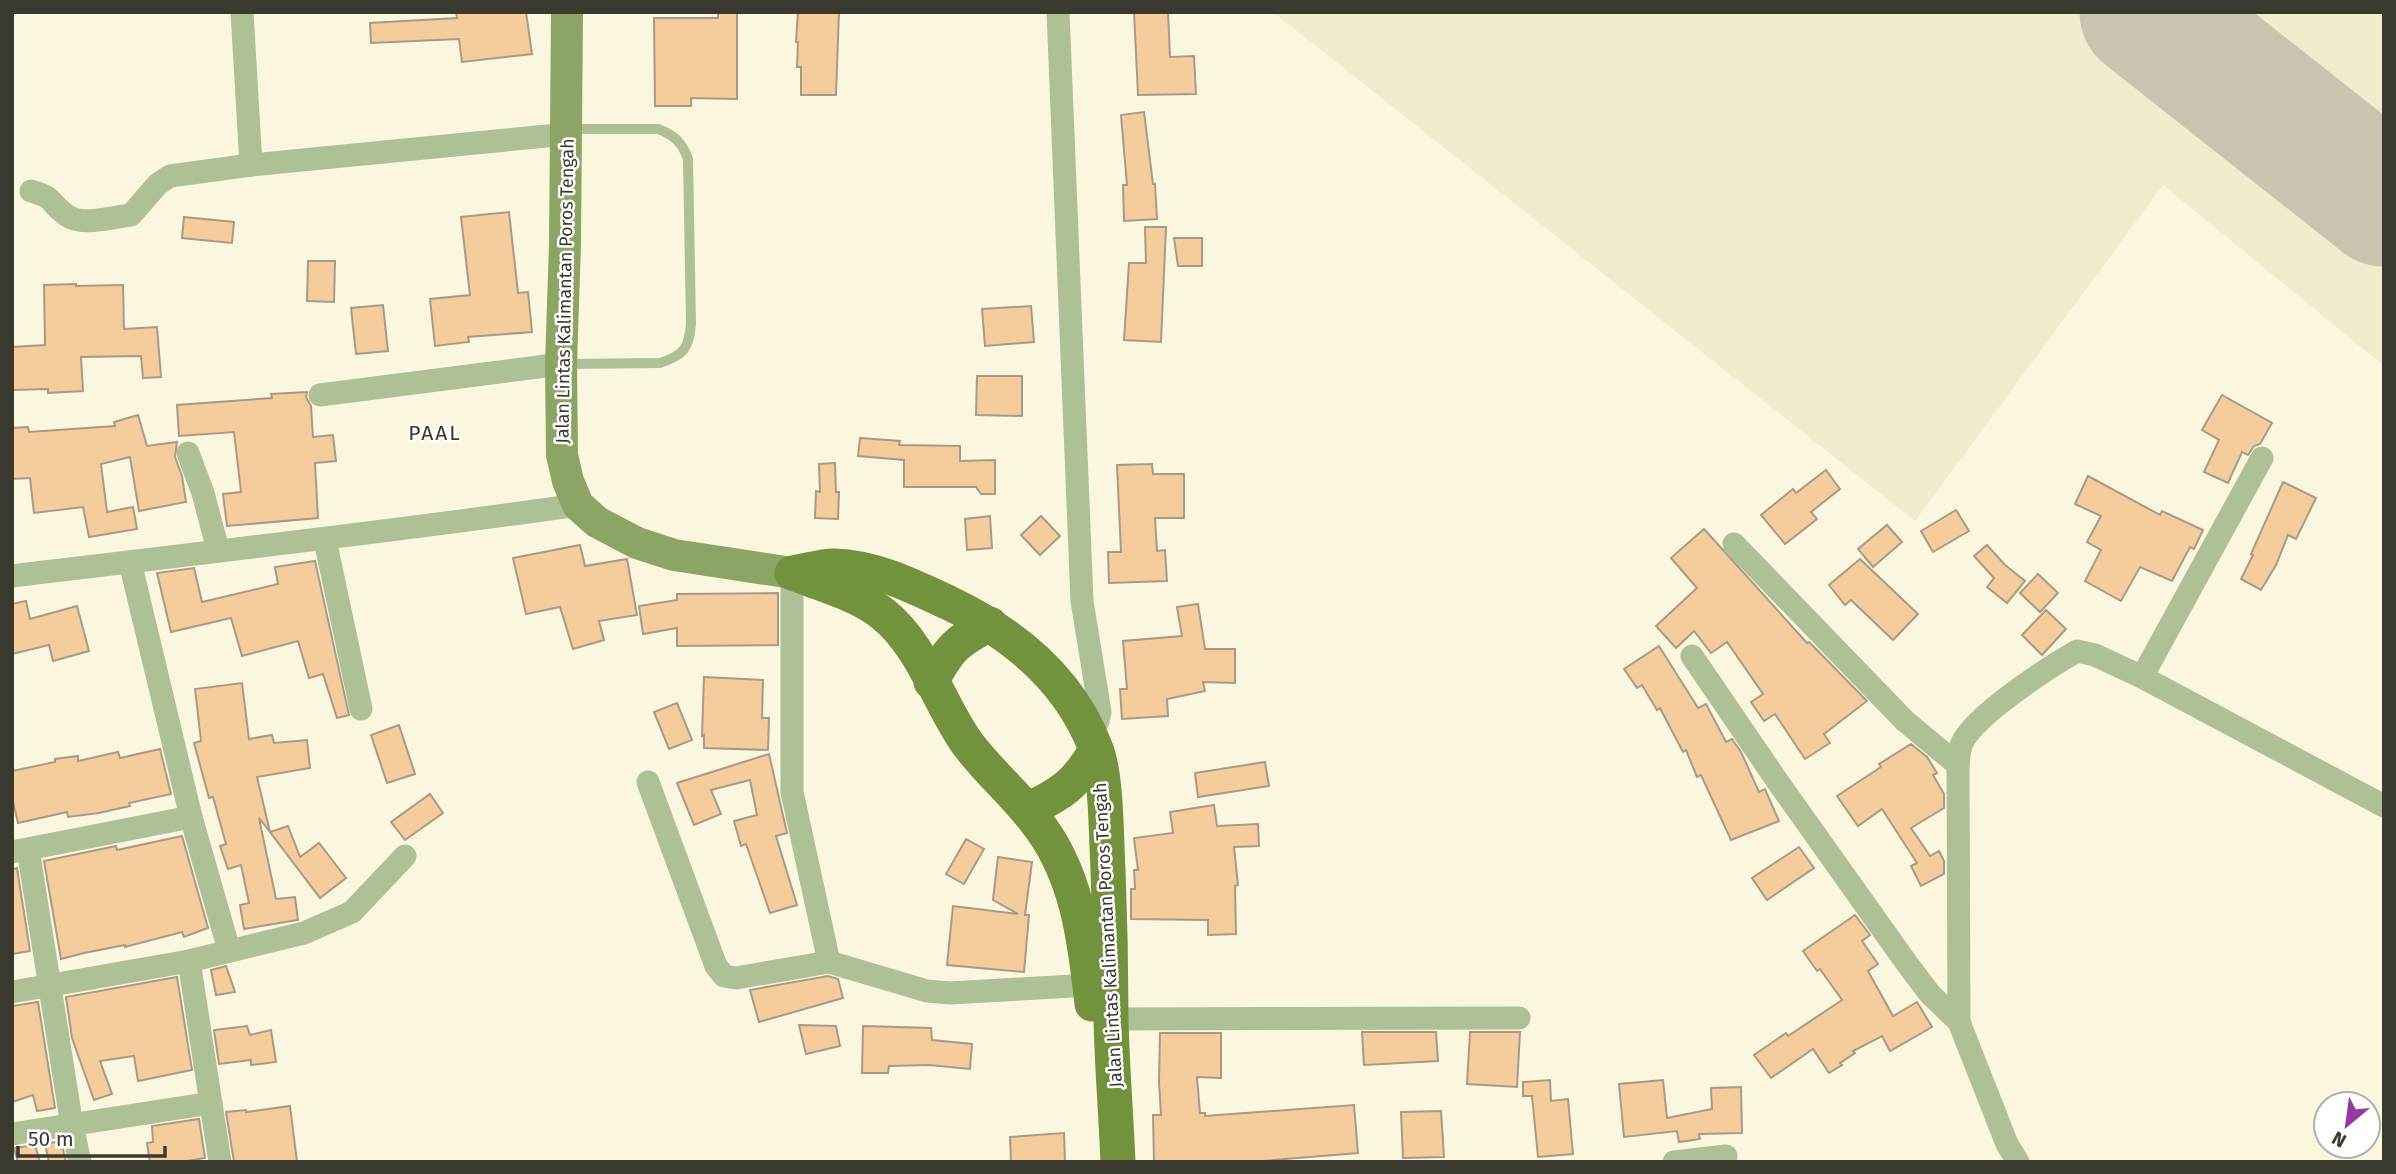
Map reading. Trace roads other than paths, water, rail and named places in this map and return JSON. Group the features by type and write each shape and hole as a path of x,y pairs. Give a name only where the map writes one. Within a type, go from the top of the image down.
{"main road":[{"name":"Jalan Lintas Kalimantan Poros Tengah","path":"567,12 562,455 568,481 578,505 597,522 649,547 674,555 792,573 858,598 883,614 903,636 967,742 1027,810 1055,847 1070,879 1088,960 1102,1162"},
{"name":"Jalan Lintas Kalimantan Poros Tengah","path":"792,573 832,566 866,569 922,590 990,624 1031,654 1059,685 1092,742 1102,781 1107,845 1118,1162"},
{"path":"931,682 947,653 990,624"},
{"path":"1027,810 1070,786 1092,742"}],"street":[{"path":"242,12 251,165"},
{"path":"1058,12 1082,601 1100,712 1092,742"},
{"path":"31,191 48,195 66,215 79,221 118,217 131,215 158,184 170,176 567,131"},
{"path":"320,395 561,364"},
{"path":"188,453 203,493 218,550"},
{"path":"2142,677 2262,458"},
{"path":"12,576 218,550 325,540 578,505"},
{"path":"325,540 360,709"},
{"path":"1734,544 1905,721 1958,765"},
{"path":"130,562 191,817 229,950"},
{"path":"792,573 792,792 829,962"},
{"path":"2018,1162 2007,1144 1959,1022 1958,765 1961,745 1982,719 2053,665 2077,651 2095,655 2142,677 2384,806"},
{"path":"1692,656 1908,965 1930,995 1959,1022"},
{"path":"1047,672 1072,672 1092,659"},
{"path":"648,782 716,966 724,976 736,978 829,962 927,990 950,993 1090,985"},
{"path":"80,1162 51,985 20,851 191,817"},
{"path":"12,992 189,961 304,933 352,912 405,856"},
{"path":"189,961 220,1162"},
{"path":"1111,1020 1519,1018"},
{"path":"12,1134 211,1103"},
{"path":"1674,1162 1726,1156"}],"lane":[{"path":"561,364 660,363 673,359 685,350 690,340 691,324 688,159 683,145 671,134 658,129 567,131"}],"district":[{"name":"PAAL","path":"435,433"}]}
